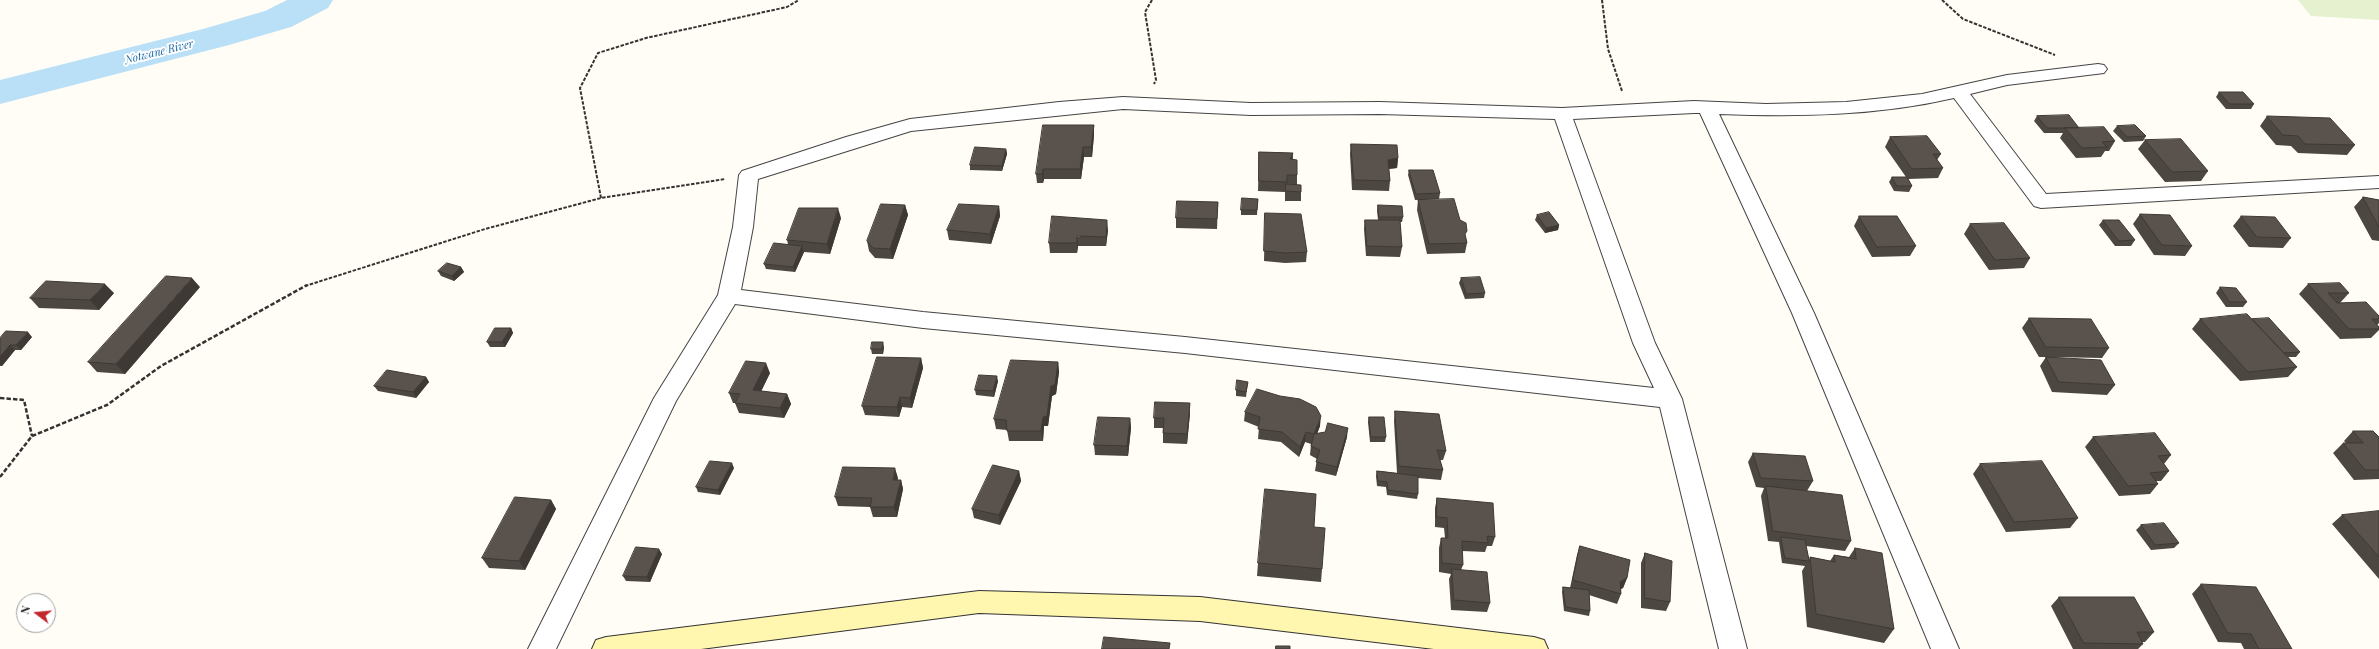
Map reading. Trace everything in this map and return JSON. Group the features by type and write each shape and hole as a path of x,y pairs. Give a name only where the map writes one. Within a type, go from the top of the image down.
{"street":[{"path":"542,649 666,398 728,296 743,227 749,175 853,141 910,125 1059,108 1145,104 1251,109 1380,108 1562,114 1706,108 1766,110 1846,108 1922,100 2007,80 2098,70"},
{"path":"1959,92 2041,201 2379,182"},
{"path":"1706,108 1804,313 1945,649"},
{"path":"1562,114 1644,343 1670,399 1733,649"},
{"path":"728,296 923,320 1184,345 1670,399"},
{"path":"606,649 979,602 1200,609 1534,649"}],"path":[{"path":"601,198 585,123 580,88 598,53 646,38 787,7 799,0"},
{"path":"1145,104 1156,80 1145,12 1152,0"},
{"path":"1602,0 1608,49 1629,111"},
{"path":"1942,0 1962,19 2061,57"},
{"path":"0,477 32,436 107,405 161,366 308,284 485,229 601,198 749,175"},
{"path":"0,398 24,400 32,436"}],"green space":[{"path":"2298,0 2379,0 2379,20 2311,16"}],"building":[{"path":"2219,92 2243,92 2254,104 2230,104"},
{"path":"2069,115 2079,128 2047,128 2037,116"},
{"path":"2267,116 2330,118 2355,145 2305,144 2298,136 2283,135"},
{"path":"1043,125 1094,125 1091,147 1083,147 1080,169 1043,169 1042,174 1036,174"},
{"path":"2135,125 2146,136 2127,137 2117,126"},
{"path":"2104,127 2115,141 2102,142 2107,147 2082,148 2065,128"},
{"path":"1927,136 1941,154 1933,154 1943,168 1912,169 1890,137"},
{"path":"2181,139 2208,171 2172,172 2145,140"},
{"path":"1351,144 1397,145 1398,158 1388,160 1390,181 1354,180"},
{"path":"975,147 1006,149 1002,166 970,165"},
{"path":"1259,152 1293,153 1290,159 1297,160 1297,175 1287,175 1287,182 1259,181"},
{"path":"1409,170 1433,170 1440,193 1416,194"},
{"path":"1892,177 1907,177 1912,186 1897,186"},
{"path":"1286,184 1301,185 1301,192 1286,191"},
{"path":"2363,197 2379,200 2379,227"},
{"path":"1242,198 1258,199 1257,210 1241,210"},
{"path":"1454,199 1460,220 1466,223 1467,231 1465,234 1467,243 1429,244 1418,200"},
{"path":"1177,201 1218,202 1217,219 1176,218"},
{"path":"881,204 905,205 890,249 873,248 867,241"},
{"path":"959,204 999,206 990,234 947,230"},
{"path":"1378,205 1402,206 1403,217 1379,217"},
{"path":"799,208 838,208 827,244 787,240"},
{"path":"1549,212 1559,225 1546,228 1537,215"},
{"path":"1265,213 1301,214 1307,252 1286,253 1264,251"},
{"path":"2140,214 2170,215 2192,246 2162,245"},
{"path":"1052,216 1107,220 1106,237 1077,236 1077,243 1049,243"},
{"path":"1859,216 1897,216 1916,246 1877,247"},
{"path":"2241,216 2275,217 2291,238 2257,237"},
{"path":"1365,220 1400,220 1402,247 1367,246"},
{"path":"2103,220 2119,220 2135,240 2119,241"},
{"path":"2004,223 2030,258 1995,260 1970,224"},
{"path":"774,243 802,246 793,267 764,264"},
{"path":"447,263 461,267 452,276 438,271"},
{"path":"166,276 192,278 116,364 88,362"},
{"path":"1480,277 1485,293 1466,294 1461,278"},
{"path":"46,281 105,284 90,300 30,298"},
{"path":"2340,283 2349,293 2328,293 2337,303 2366,302 2379,316 2379,319 2372,319 2379,329 2349,329 2308,284"},
{"path":"2220,287 2236,288 2247,302 2230,302"},
{"path":"2247,314 2297,367 2248,372 2200,319"},
{"path":"2029,318 2091,319 2109,348 2046,347"},
{"path":"2269,318 2300,352 2284,353 2252,319"},
{"path":"495,328 511,328 502,342 487,342"},
{"path":"6,331 28,332 16,345 10,345 0,357 0,338"},
{"path":"872,342 883,342 882,349 871,349"},
{"path":"877,357 921,358 910,398 900,397 897,407 862,406"},
{"path":"2046,357 2101,360 2115,385 2059,382"},
{"path":"1011,360 1058,362 1055,385 1051,386 1047,416 1043,417 1041,431 1007,431 1006,420 994,419"},
{"path":"746,361 766,363 753,390 787,394 780,408 735,403 740,394 729,393"},
{"path":"387,370 426,377 413,392 374,386"},
{"path":"979,375 997,376 993,391 975,390"},
{"path":"1237,380 1248,382 1246,392 1236,390"},
{"path":"1257,389 1280,396 1300,399 1316,407 1321,416 1314,434 1306,432 1300,447 1282,432 1258,429 1260,417 1245,412"},
{"path":"1155,402 1190,403 1187,434 1163,433 1164,418 1154,418"},
{"path":"1395,411 1439,414 1446,451 1437,450 1443,470 1399,466"},
{"path":"1098,417 1130,418 1127,446 1094,445"},
{"path":"1369,417 1384,417 1386,437 1371,437"},
{"path":"1328,423 1348,428 1337,467 1316,462 1320,450 1311,446 1314,434 1325,432"},
{"path":"2353,431 2373,431 2379,437 2379,470 2365,470 2343,443 2363,443"},
{"path":"2155,433 2171,455 2158,456 2169,471 2150,473 2158,484 2128,486 2093,437"},
{"path":"1753,453 1805,456 1813,481 1761,478"},
{"path":"710,461 732,463 718,490 696,487"},
{"path":"2042,461 2078,518 2014,522 1980,464"},
{"path":"993,465 1019,471 999,515 972,509"},
{"path":"843,467 895,468 893,480 901,480 894,507 870,507 872,498 835,497"},
{"path":"1377,471 1418,476 1418,494 1388,490 1387,482 1378,481"},
{"path":"1766,486 1842,495 1851,541 1773,531"},
{"path":"1265,489 1316,494 1314,527 1325,528 1322,569 1258,563"},
{"path":"515,497 551,500 519,561 482,558"},
{"path":"1437,498 1493,503 1495,537 1487,536 1488,543 1462,541 1463,565 1442,563 1441,538 1448,538 1447,518 1437,517"},
{"path":"2379,511 2379,557 2342,515"},
{"path":"2164,523 2179,543 2155,545 2141,525"},
{"path":"1781,537 1805,540 1809,560 1785,558"},
{"path":"1580,546 1630,560 1627,578 1620,582 1621,594 1573,580"},
{"path":"636,547 659,549 647,577 623,576"},
{"path":"1855,548 1882,553 1894,629 1816,614 1810,557 1835,562 1834,555 1856,559"},
{"path":"1645,553 1672,561 1670,602 1645,598"},
{"path":"1452,569 1487,572 1490,603 1454,600"},
{"path":"2201,584 2256,587 2292,649 2259,649 2251,634 2228,633"},
{"path":"1563,587 1589,590 1590,611 1566,607"},
{"path":"2059,597 2134,597 2154,632 2137,632 2143,644 2084,643"},
{"path":"1104,637 1170,643 1169,649 1102,649"},
{"path":"1276,646 1290,646 1290,649 1276,649"}],"waterway":[{"name":"Notwane River","path":"0,92 216,37 278,19 315,0"}]}
